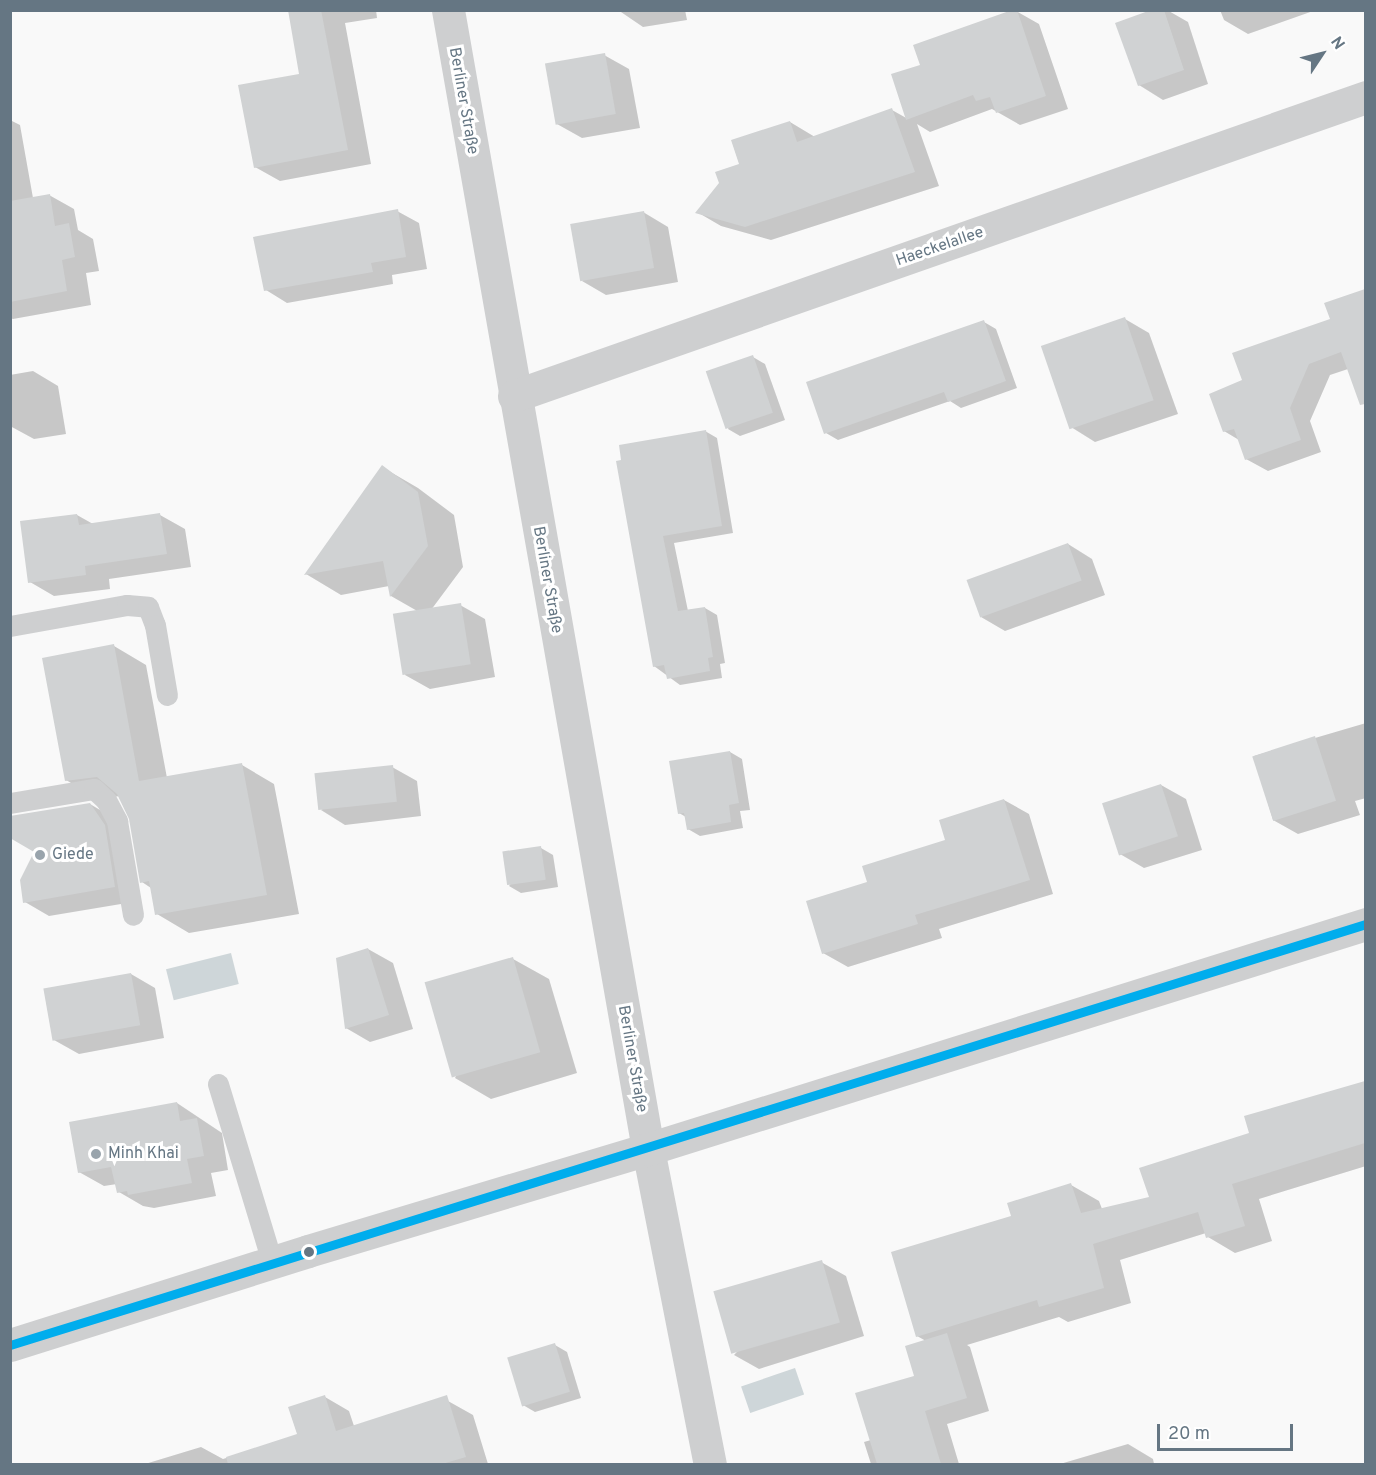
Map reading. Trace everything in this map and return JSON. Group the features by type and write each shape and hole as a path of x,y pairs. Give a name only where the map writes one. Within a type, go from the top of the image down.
{"street":[{"name":"Berliner Straße","path":"448,10 648,1149 710,1464"},
{"name":"Haeckelallee","path":"514,396 1365,98"},
{"path":"10,1345 272,1262 648,1149 1365,924"}],"lane":[{"path":"10,626 127,605 148,607 155,625 167,695"},
{"path":"10,803 80,789 94,789 106,800 117,821 133,915"},
{"path":"218,1084 272,1262"}],"shaded area":[{"path":"231,953 239,984 174,1000 166,969"},
{"path":"795,1368 804,1394 750,1413 741,1387"}],"building":[{"path":"288,10 321,10 348,150 254,168 238,85 299,74"},
{"path":"1017,10 1046,96 996,113 990,97 976,101 973,95 906,120 891,74 920,65 913,45"},
{"path":"1151,10 1164,10 1184,70 1138,86 1115,23"},
{"path":"605,53 616,114 556,125 545,64"},
{"path":"892,108 915,172 745,227 695,213 719,183 715,172 739,164 731,140 790,121 797,142"},
{"path":"50,194 55,226 69,223 75,257 62,260 67,291 10,302 10,201"},
{"path":"398,209 406,257 371,263 373,272 264,291 253,237"},
{"path":"644,211 654,268 580,281 570,224"},
{"path":"1365,289 1365,404 1360,405 1341,352 1309,364 1290,408 1301,440 1245,460 1234,429 1223,432 1209,394 1242,380 1232,353 1330,319 1324,303"},
{"path":"1125,317 1154,400 1069,429 1041,346"},
{"path":"984,320 1006,381 948,402 944,392 824,434 806,382"},
{"path":"753,355 773,413 726,429 706,371"},
{"path":"706,430 722,526 663,536 678,611 705,607 713,657 708,658 710,671 667,679 664,665 653,667 616,461 621,460 619,445"},
{"path":"382,465 418,492 428,546 390,597 383,561 304,575"},
{"path":"160,513 167,554 85,566 86,575 28,583 20,521 77,514 79,525"},
{"path":"1068,543 1082,581 980,618 967,580"},
{"path":"461,603 471,664 403,675 393,614"},
{"path":"114,644 139,781 242,763 267,895 155,915 149,881 140,883 129,819 117,794 97,777 65,781 42,658"},
{"path":"1315,736 1336,801 1273,821 1252,756"},
{"path":"730,751 739,803 729,805 731,822 687,830 684,813 678,814 669,761"},
{"path":"393,765 397,802 318,810 314,773"},
{"path":"1161,784 1178,836 1119,855 1102,803"},
{"path":"1004,799 1030,880 915,915 918,924 822,954 806,901 867,882 862,866 945,840 939,820"},
{"path":"90,803 105,825 115,887 23,903 20,880 34,852 10,838 10,816"},
{"path":"541,846 546,880 507,885 502,851"},
{"path":"368,948 389,1015 345,1029 336,958"},
{"path":"513,957 540,1052 452,1078 425,982"},
{"path":"131,973 140,1025 53,1041 43,988"},
{"path":"1365,1081 1365,1143 1232,1184 1245,1226 1206,1238 1198,1212 1093,1244 1104,1288 1039,1307 1037,1300 916,1337 891,1252 1011,1216 1007,1203 1071,1183 1081,1213 1149,1197 1139,1168 1249,1133 1244,1116"},
{"path":"177,1102 180,1121 197,1118 204,1156 187,1159 192,1183 128,1195 127,1191 117,1193 111,1167 78,1173 69,1122"},
{"path":"822,1260 840,1322 731,1354 713,1291"},
{"path":"947,1333 967,1398 925,1411 941,1464 877,1464 855,1393 914,1376 905,1346"},
{"path":"555,1343 570,1392 522,1406 507,1358"},
{"path":"325,1395 336,1431 447,1395 466,1457 442,1464 228,1464 226,1457 297,1434 288,1407"}],"transit line":[{"path":"10,1345 1366,924"}],"place":[{"name":"Giede","path":"40,855"},
{"name":"Minh Khai","path":"96,1154"}]}
